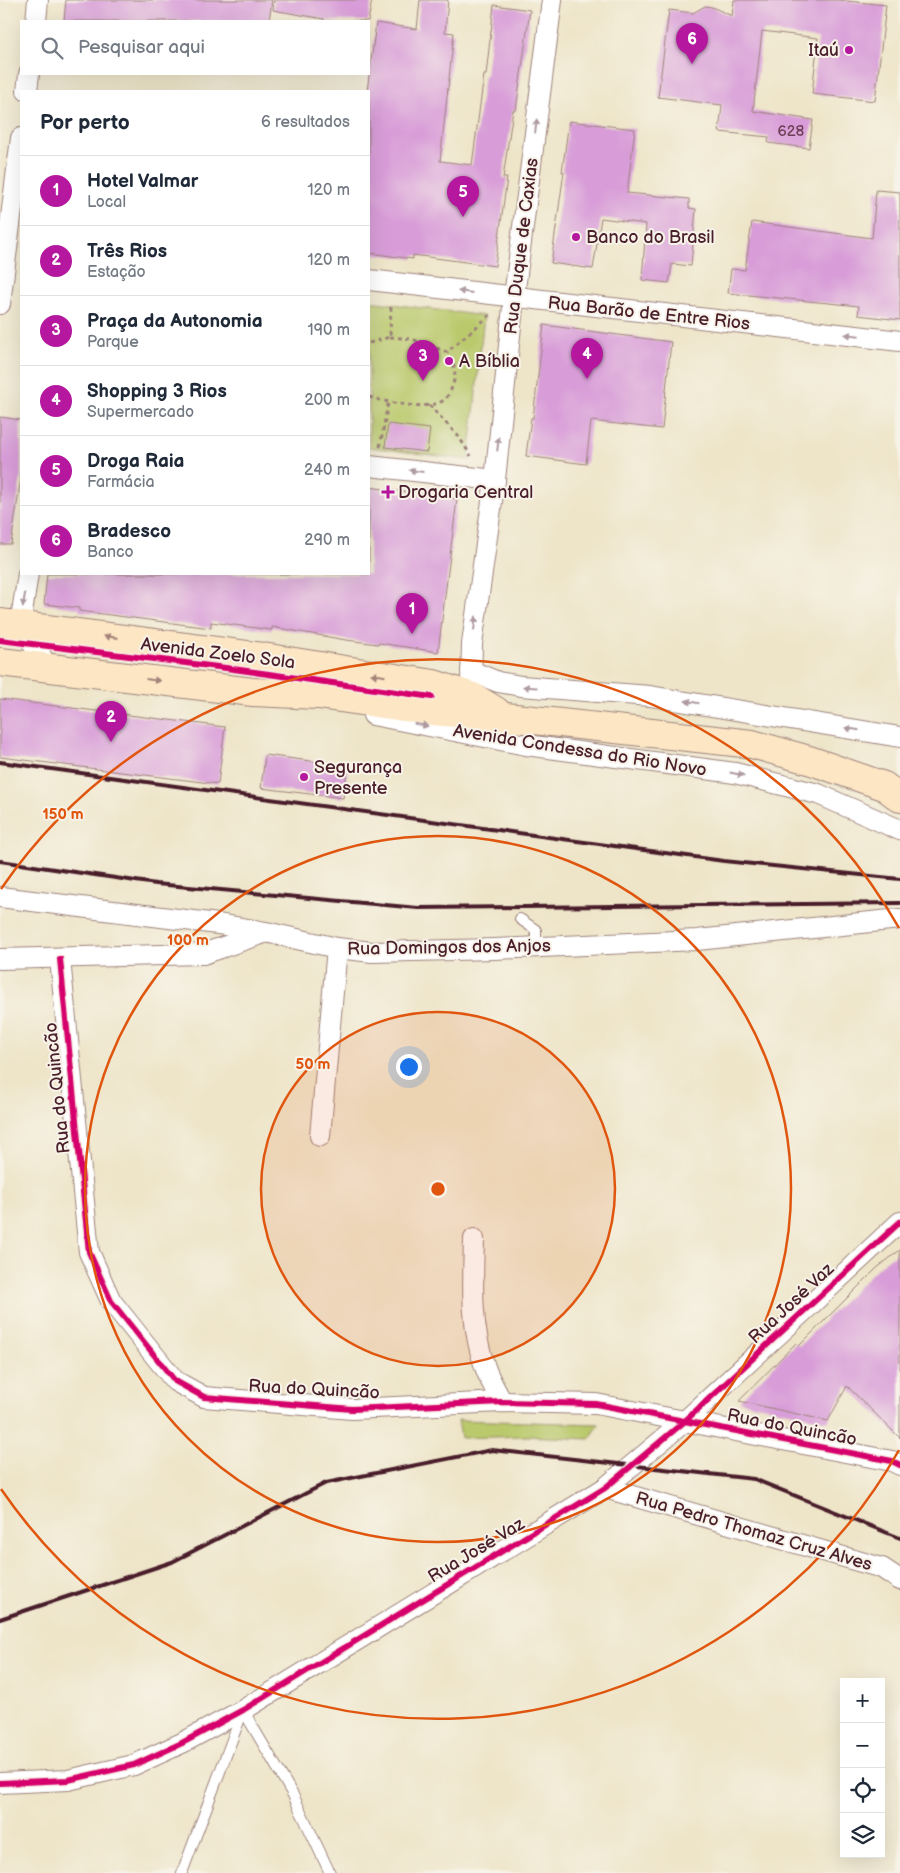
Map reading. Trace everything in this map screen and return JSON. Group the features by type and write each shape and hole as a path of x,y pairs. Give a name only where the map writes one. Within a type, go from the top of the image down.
{"main road":[{"name":"Avenida Condessa do Rio Novo","path":"10,624 263,657 434,684 472,684 506,717"},
{"name":"Avenida Condessa do Rio Novo","path":"0,662 253,692 318,695 432,711 506,717"},
{"path":"506,717 752,744 809,760 884,786 900,798"}],"street":[{"path":"36,20 38,0"},
{"name":"Rua Duque de Caxias","path":"472,684 472,644 495,480 514,298 552,0"},
{"path":"27,90 29,75"},
{"path":"0,304 10,239 20,147"},
{"name":"Rua Barão de Entre Rios","path":"370,280 900,341"},
{"path":"374,460 495,480"},
{"path":"28,575 10,624 52,668"},
{"name":"Avenida Condessa do Rio Novo","path":"472,684 498,682 513,685 650,696 900,737"},
{"name":"Avenida Condessa do Rio Novo","path":"253,692 526,745 735,773 818,794 900,830"},
{"name":"Rua Domingos dos Anjos","path":"0,897 218,924 266,932 337,948 372,952 697,940 900,919"},
{"path":"0,959 203,954 266,932"},
{"path":"320,1136 337,948"},
{"name":"Rua do Quincão","path":"60,959 89,1252 111,1301 175,1381 204,1397 352,1410 502,1402 596,1404 892,1461 900,1465"},
{"name":"Rua José Vaz","path":"0,1783 68,1780 134,1765 182,1743 243,1710 605,1488 685,1421 900,1222"},
{"path":"474,1239 472,1304 478,1340 485,1368 502,1402"},
{"name":"Rua Pedro Thomaz Cruz Alves","path":"605,1488 882,1568 900,1580"}],"lane":[{"path":"0,672 52,668"},
{"path":"520,919 536,930 536,947"},
{"path":"182,1873 243,1710"},
{"path":"243,1710 293,1795 330,1873"}],"path":[{"path":"390,337 392,298"},
{"path":"484,310 494,312"},
{"path":"447,352 494,312"},
{"path":"493,318 494,312"},
{"path":"370,343 390,337 412,339 447,352 453,360 456,375 452,388 444,400 429,405 388,403 370,397"},
{"path":"374,460 388,403"},
{"path":"429,405 459,437 472,458"}],"green space":[{"path":"370,301 484,316 469,460 370,447"},
{"path":"458,1420 599,1424 590,1439 526,1436 461,1438"}],"building":[{"path":"66,0 272,0 269,20 64,20"},
{"path":"274,0 372,0 368,20 324,20 273,10"},
{"path":"420,0 448,0 445,32 454,33 440,161 472,165 484,75 486,75 494,5 530,10 516,110 513,110 503,178 507,178 495,266 413,255 413,259 370,253 370,90 367,90 376,23 417,29"},
{"path":"734,0 838,0 886,5 875,101 812,94 818,38 762,31 753,111 813,120 809,148 768,143 769,137 719,132 722,105 658,97 669,10 693,13 705,6 732,16"},
{"path":"569,121 635,129 627,193 689,199 689,208 696,209 691,266 672,264 669,283 642,280 646,224 601,218 593,269 551,263"},
{"path":"876,190 900,192 900,320 858,315 859,306 728,293 731,269 745,270 752,222 872,238"},
{"path":"544,325 671,342 662,429 591,421 586,464 526,456 531,418 533,418"},
{"path":"0,417 20,420 20,485 11,544 0,544"},
{"path":"388,424 430,429 427,452 385,447"},
{"path":"370,487 457,499 438,652 346,640 272,627 272,630 211,622 211,628 79,611 79,608 44,604 47,575 370,575"},
{"path":"0,699 225,727 218,784 0,757"},
{"name":"Segurança Presente","path":"265,755 348,766 343,798 261,788"},
{"path":"900,1250 900,1438 847,1386 828,1421 739,1401 796,1343 799,1346 877,1268"}],"railway":[{"path":"0,762 724,861 900,879"},
{"path":"0,861 156,884 418,908 900,903"},
{"path":"0,1619 172,1562 326,1483 492,1450 754,1479 900,1538"}],"cycle path":[{"name":"Avenida Zoelo Sola","path":"0,640 226,668 432,697"},
{"path":"60,959 89,1252 111,1301 175,1381 204,1397 352,1409 502,1402 596,1404 892,1461 900,1465"},
{"path":"0,1783 68,1780 134,1765 182,1743 243,1710 605,1488 685,1421 900,1222"}],"place":[{"name":"Itaú","path":"849,50"},
{"name":"Bradesco","path":"692,64"},
{"name":"Droga Raia","path":"463,217"},
{"name":"Banco do Brasil","path":"576,237"},
{"name":"A Bíblia","path":"449,361"},
{"name":"Shopping 3 Rios","path":"587,379"},
{"name":"Praça da Autonomia","path":"423,381"},
{"name":"Drogaria Central","path":"388,492"},
{"name":"Hotel Valmar","path":"412,634"},
{"name":"Três Rios","path":"111,742"},
{"name":"Segurança Presente","path":"304,777"}]}
